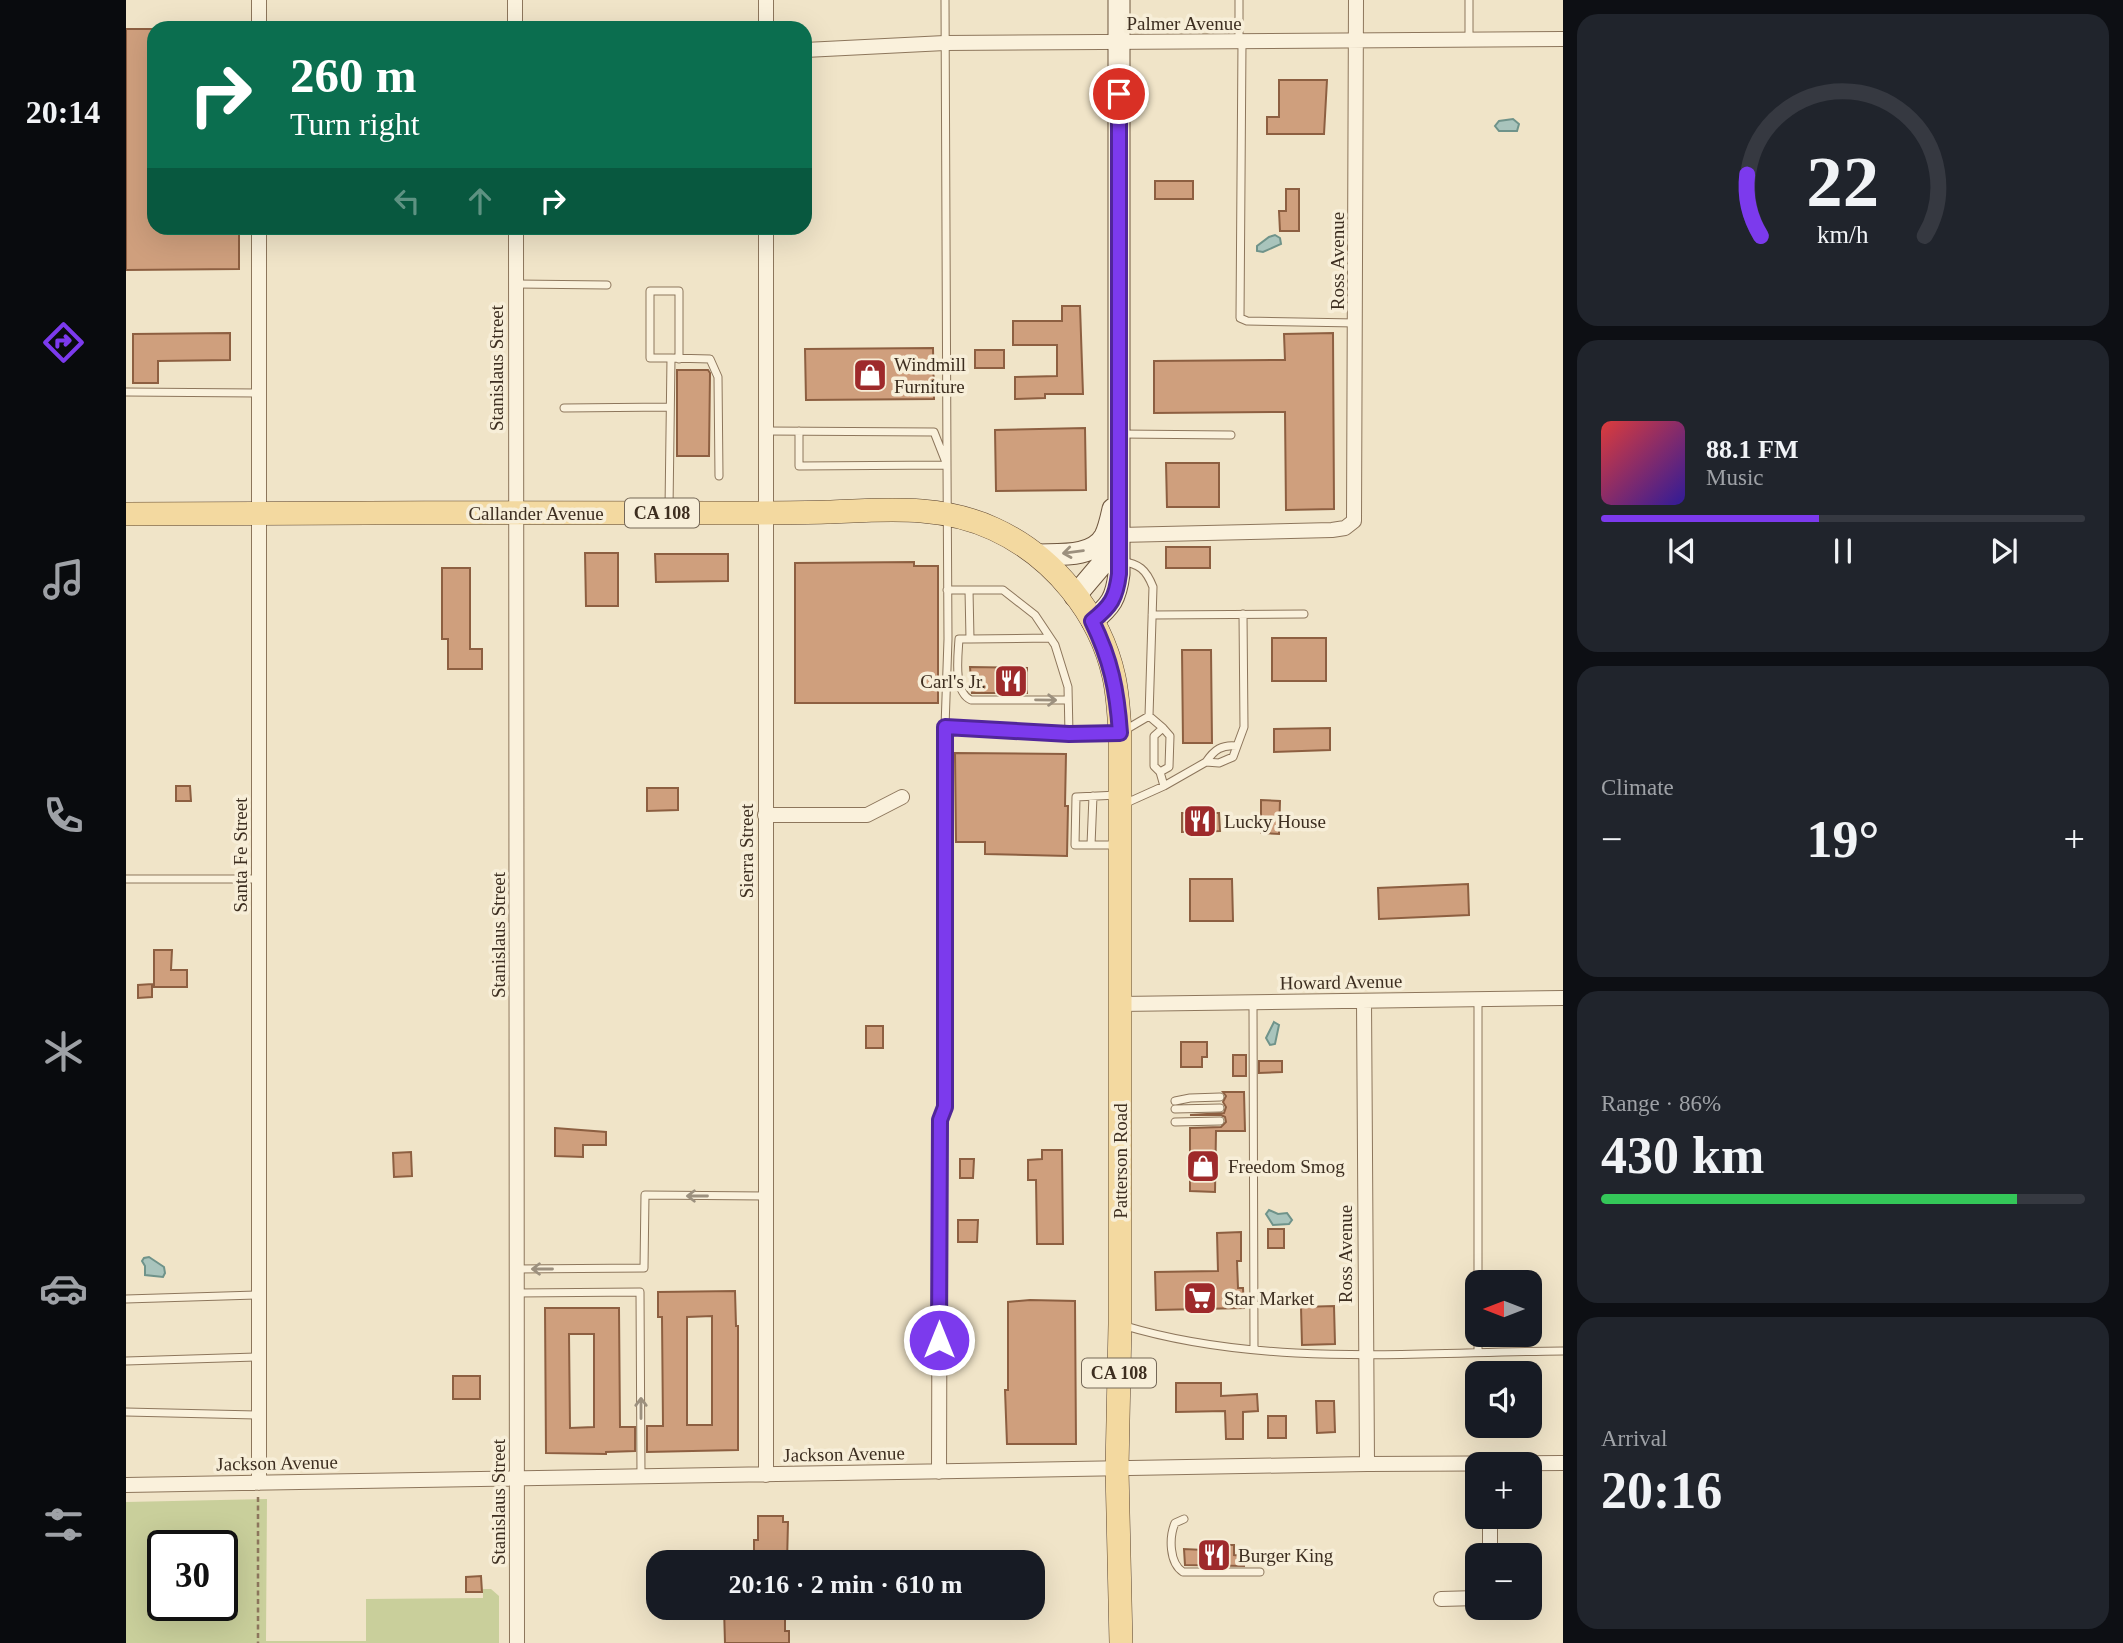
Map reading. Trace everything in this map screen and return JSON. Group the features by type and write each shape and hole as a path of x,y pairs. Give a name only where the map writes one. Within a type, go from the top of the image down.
{"main road":[{"path":"1092,621 1107,609 1117,593 1119,561 1119,0"},
{"path":"1037,555 1092,549 1104,538 1120,491"},
{"name":"Callander Avenue","path":"126,514 766,513 904,509 947,514 992,528 1037,555 1061,578 1092,621 1105,648 1115,680"},
{"path":"1075,596 1103,563 1119,535"},
{"name":"Patterson Road","path":"1115,680 1120,733 1120,1324 1117,1469 1121,1643"}],"street":[{"path":"259,0 259,21"},
{"path":"515,0 515,21"},
{"path":"766,0 766,21"},
{"name":"Ross Avenue","path":"1119,535 1332,530 1345,528 1354,521 1356,0"},
{"name":"Palmer Avenue","path":"812,50 945,43 1563,39"},
{"name":"Santa Fe Street","path":"259,235 259,1483"},
{"name":"Stanislaus Street","path":"516,235 517,1643"},
{"name":"Sierra Street","path":"766,235 766,1475"},
{"path":"939,1472 940,1120 945,1107 945,727"},
{"path":"765,815 867,815 902,797"},
{"name":"Howard Avenue","path":"1119,1004 1563,998"},
{"name":"Ross Avenue","path":"1364,1001 1367,1464"},
{"name":"Jackson Avenue","path":"1542,1463 1563,1463"},
{"name":"Jackson Avenue","path":"126,1485 1465,1464"},
{"path":"1441,1599 1465,1598"}],"lane":[{"path":"945,0 945,727 1069,734 1120,733 1149,716"},
{"path":"1239,0 1240,318 1247,321 1356,323"},
{"path":"1469,0 1469,40"},
{"path":"516,284 607,285"},
{"path":"668,513 670,407 675,358 679,291 650,291 650,358 675,358 710,359 719,377 719,476"},
{"path":"126,392 259,393"},
{"path":"564,408 670,407"},
{"path":"765,431 934,432 947,465"},
{"path":"799,431 799,466 947,465"},
{"path":"1119,434 1231,435"},
{"path":"1119,561 1139,564 1153,587 1149,716"},
{"path":"947,590 1003,590 1035,615 1055,645 1068,687 1069,734"},
{"path":"969,590 970,639"},
{"path":"1206,762 1219,763 1233,757 1244,727 1243,614"},
{"path":"1152,615 1304,614"},
{"path":"1050,638 959,639 962,694 966,699 1069,700"},
{"path":"1149,716 1170,736 1169,767 1160,772"},
{"path":"1163,728 1154,736 1154,766 1160,772 1164,786"},
{"path":"1119,845 1075,845 1076,797 1093,796 1120,800 1164,786 1206,762 1213,751 1227,745 1237,746"},
{"path":"1091,845 1093,796"},
{"path":"126,879 259,879"},
{"path":"1478,999 1478,1270"},
{"path":"1253,1003 1254,1349"},
{"path":"1220,1097 1175,1105 1220,1108"},
{"path":"1175,1122 1220,1121"},
{"path":"517,1269 644,1268 645,1195 765,1196"},
{"path":"517,1293 640,1292 641,1476"},
{"path":"126,1299 259,1295"},
{"path":"1120,1324 1153,1334 1254,1349 1365,1354 1563,1351"},
{"path":"126,1361 259,1357"},
{"path":"126,1412 259,1416"},
{"path":"1184,1519 1175,1523 1172,1533 1174,1562 1179,1570 1260,1572"}],"path":[{"path":"258,1643 259,1483"}],"green space":[{"path":"267,1499 266,1641 366,1641 366,1599 483,1598 483,1589 491,1589 499,1596 499,1643 126,1643 126,1502"}],"water":[{"path":"1513,119 1519,124 1517,131 1499,131 1495,126 1499,121"},
{"path":"1275,235 1280,238 1281,244 1263,252 1257,251 1257,246"},
{"path":"1274,1022 1279,1025 1275,1044 1270,1045 1266,1038"},
{"path":"1269,1210 1278,1214 1287,1213 1292,1220 1289,1224 1273,1225 1266,1214"},
{"path":"149,1257 164,1267 163,1277 145,1275 142,1261"}],"building":[{"path":"126,29 147,29 147,235 239,235 239,269 126,270"},
{"path":"1279,80 1327,80 1324,134 1267,134 1267,117 1279,117"},
{"path":"1155,181 1193,181 1193,199 1155,199"},
{"path":"1286,189 1299,189 1299,231 1280,231 1279,211 1286,211"},
{"path":"1062,306 1080,306 1083,394 1045,394 1045,398 1015,399 1015,377 1057,376 1057,345 1013,345 1013,321 1062,321"},
{"path":"230,333 230,360 158,361 158,383 133,383 133,334"},
{"path":"1333,333 1334,509 1286,510 1285,412 1154,413 1154,361 1285,360 1284,334"},
{"path":"933,348 934,399 806,400 805,349"},
{"path":"975,350 1004,350 1004,368 975,368"},
{"path":"677,370 708,370 710,373 709,456 677,456"},
{"path":"1085,428 1086,490 996,491 995,430"},
{"path":"1166,463 1219,463 1219,507 1167,507"},
{"path":"1166,547 1210,547 1210,568 1166,568"},
{"path":"585,553 618,553 618,606 586,606"},
{"path":"655,554 728,554 728,581 656,582"},
{"path":"914,562 914,566 938,566 938,703 795,703 795,563"},
{"path":"442,568 470,568 470,649 482,649 482,669 448,669 448,639 442,639"},
{"path":"1272,638 1326,638 1326,681 1272,681"},
{"path":"1182,650 1211,650 1212,743 1183,743"},
{"path":"970,667 1027,668 1027,693 972,693"},
{"path":"1330,728 1330,750 1274,752 1274,729"},
{"path":"955,753 1066,754 1067,856 985,854 985,842 956,842"},
{"path":"176,786 190,786 191,801 176,801"},
{"path":"647,788 678,788 678,810 647,811"},
{"path":"1261,800 1280,801 1279,834 1261,833"},
{"path":"1182,813 1219,813 1220,831 1182,832"},
{"path":"1190,879 1232,879 1233,921 1190,921"},
{"path":"1468,884 1469,915 1379,919 1378,888"},
{"path":"154,950 172,950 171,970 187,970 187,987 154,987"},
{"path":"152,984 152,997 138,998 138,985"},
{"path":"866,1026 883,1026 883,1048 866,1048"},
{"path":"1181,1042 1207,1042 1207,1057 1202,1057 1202,1067 1181,1067"},
{"path":"1233,1055 1246,1055 1246,1076 1233,1076"},
{"path":"1259,1061 1282,1061 1282,1072 1259,1073"},
{"path":"1223,1092 1244,1092 1245,1131 1216,1131 1215,1192 1190,1191 1190,1128 1221,1127 1226,1122 1221,1115 1190,1115 1224,1113 1226,1107 1223,1102 1226,1096"},
{"path":"555,1128 606,1132 606,1145 583,1145 583,1157 555,1156"},
{"path":"1042,1150 1062,1150 1063,1244 1037,1244 1036,1180 1028,1180 1028,1160 1042,1159"},
{"path":"411,1152 412,1176 394,1177 393,1153"},
{"path":"960,1159 974,1159 973,1178 960,1178"},
{"path":"958,1220 978,1220 977,1242 958,1242"},
{"path":"1268,1229 1284,1229 1284,1248 1268,1248"},
{"name":"Star Market","path":"1241,1232 1241,1261 1237,1261 1238,1288 1243,1288 1244,1308 1156,1310 1155,1272 1218,1271 1217,1233"},
{"path":"735,1291 738,1326 738,1450 647,1452 647,1426 663,1426 662,1317 658,1317 658,1292","holes":["712,1316 712,1425 687,1425 687,1317"]},
{"path":"1075,1301 1076,1444 1007,1444 1005,1390 1008,1390 1008,1302"},
{"path":"1334,1306 1335,1344 1302,1345 1301,1307"},
{"path":"545,1308 619,1308 620,1427 635,1427 635,1451 606,1454 546,1453","holes":["569,1334 594,1334 594,1427 570,1428"]},
{"path":"453,1376 480,1376 480,1399 453,1399"},
{"path":"1176,1383 1221,1383 1221,1396 1257,1394 1258,1411 1243,1412 1243,1439 1226,1439 1225,1411 1176,1412"},
{"path":"1316,1401 1334,1401 1335,1432 1317,1433"},
{"path":"1268,1416 1286,1416 1286,1438 1268,1438"},
{"path":"758,1516 783,1516 783,1522 788,1522 787,1550 754,1550 754,1540 758,1540"},
{"path":"1205,1540 1219,1541 1219,1545 1234,1545 1234,1555 1244,1556 1244,1566 1185,1565 1184,1549 1204,1550"},
{"path":"481,1576 482,1592 466,1592 466,1577"},
{"path":"724,1620 785,1620 785,1631 789,1631 789,1643 725,1643"}],"place":[{"name":"Windmill Furniture","path":"870,375"},
{"name":"Carl's Jr.","path":"1011,681"},
{"name":"Lucky House","path":"1200,821"},
{"name":"Freedom Smog","path":"1203,1166"},
{"name":"Star Market","path":"1200,1298"},
{"name":"Burger King","path":"1214,1555"}],"route":[{"path":"939,1340 940,1120 945,1107 945,727 1069,734 1120,733 1115,680 1105,648 1092,621 1107,609 1117,593 1119,574 1119,94"}]}
